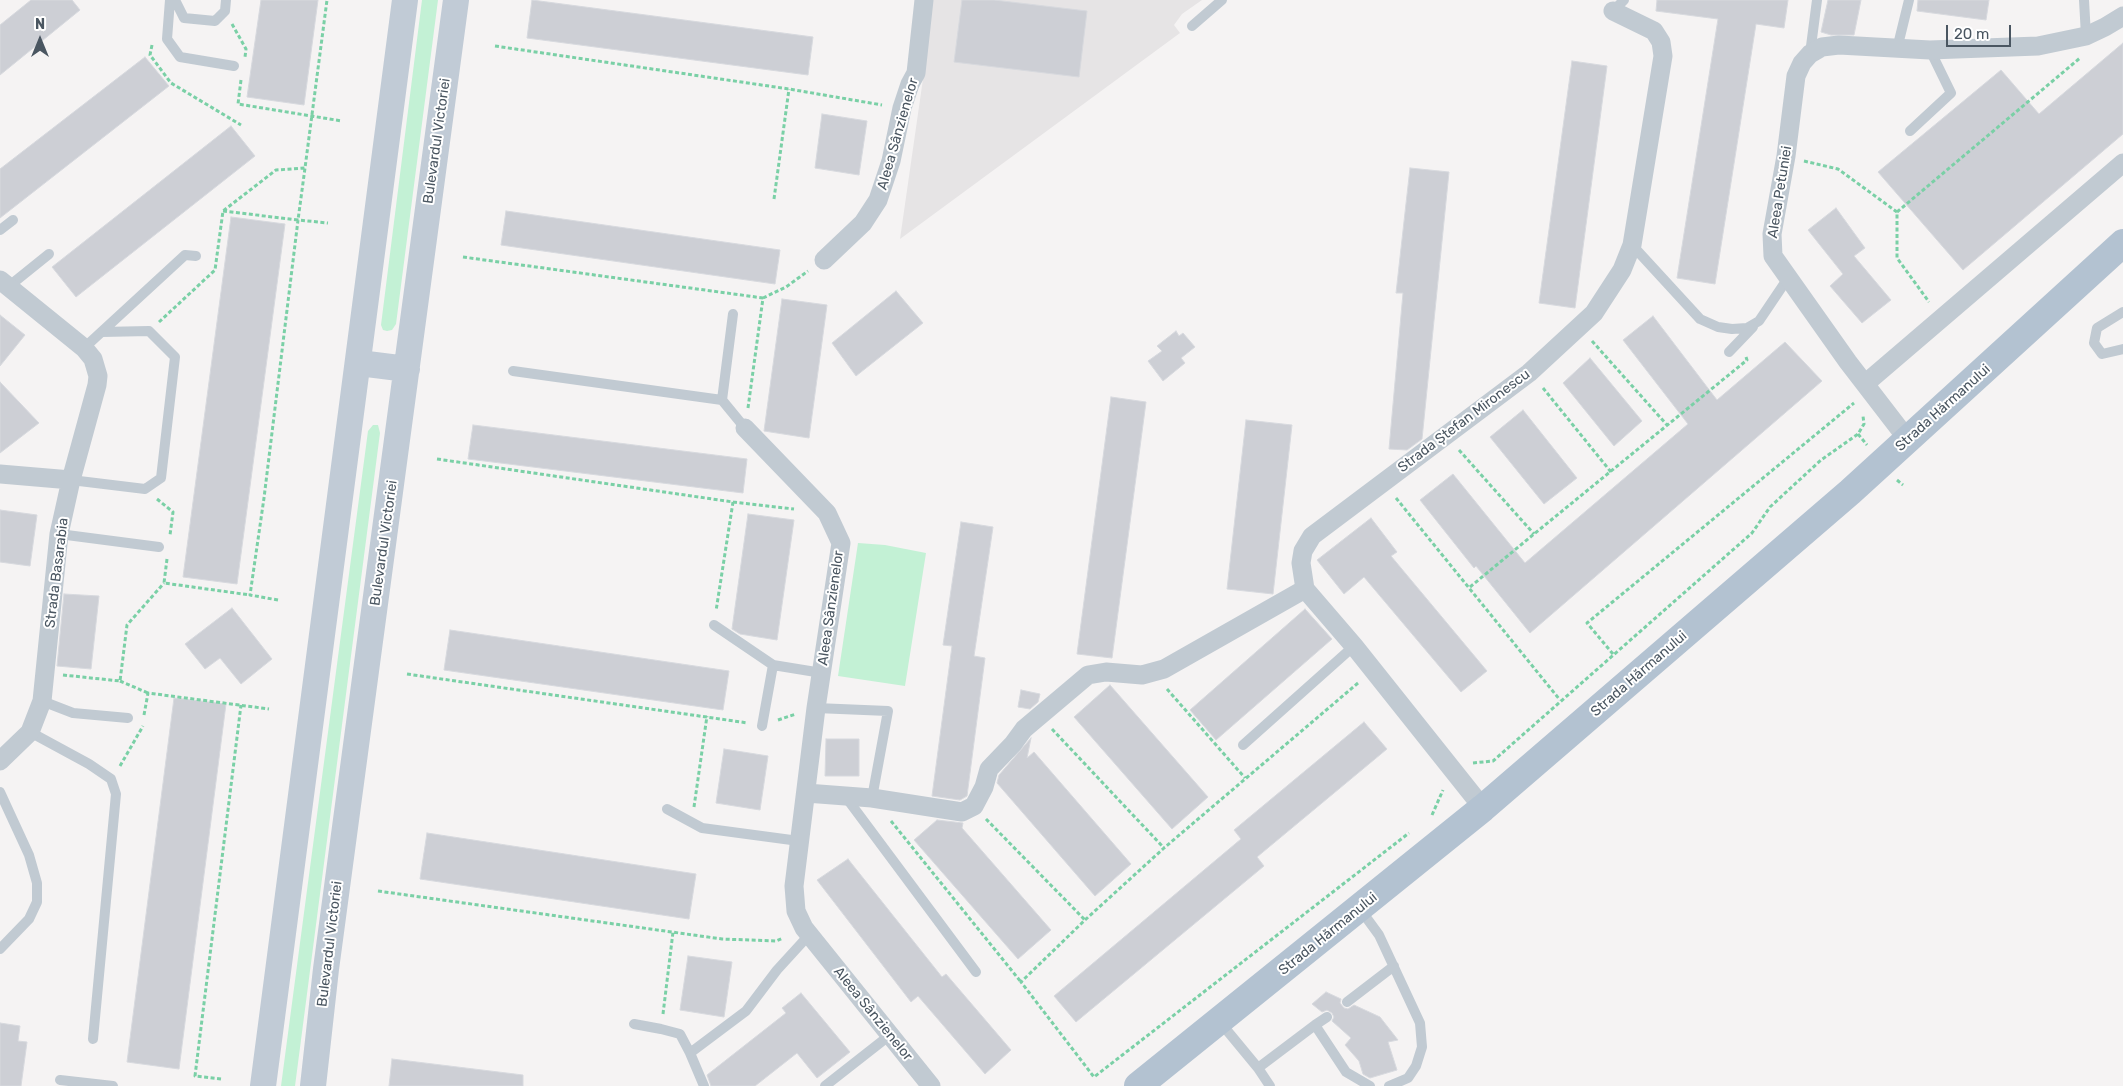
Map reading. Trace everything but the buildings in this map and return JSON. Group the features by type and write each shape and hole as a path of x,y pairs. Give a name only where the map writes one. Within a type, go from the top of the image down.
{"main road":[{"path":"264,1086 287,892 359,362 405,0"},
{"name":"Bulevardul Victoriei","path":"313,1086 328,959 456,0"},
{"name":"Strada Hărmanului","path":"1138,1086 1220,1022 1483,808 1850,492 2123,244"},
{"path":"359,362 407,369"}],"street":[{"name":"Aleea Sânzienelor","path":"824,260 863,223 878,200 891,162 902,108 916,73 924,0"},
{"path":"1619,5 1654,30 1661,42 1664,56 1632,245"},
{"path":"1810,54 1822,47 1839,45 1930,50 2038,46 2086,36 2123,16"},
{"name":"Aleea Petuniei","path":"1810,54 1802,63 1796,76 1786,156 1772,234 1773,256 1848,362 1908,440"},
{"path":"1866,384 2123,163"},
{"name":"Strada Ștefan Mironescu","path":"1305,589 1301,563 1303,551 1312,536 1529,373 1580,327 1594,313 1622,270 1632,245"},
{"name":"Strada Basarabia","path":"0,761 30,732 42,701 59,534 71,480 98,385 97,368 93,359 84,348 4,283"},
{"name":"Aleea Sânzienelor","path":"745,428 827,513 841,543 816,708 799,841 794,886 796,911 807,932 931,1086"},
{"path":"0,474 71,480"},
{"path":"806,792 872,798 962,812 974,806 984,787 989,769 1014,744 1024,729 1088,675 1106,672 1142,675 1176,664 1305,589 1354,646 1483,808"}],"lane":[{"path":"170,0 167,39 180,57 234,66"},
{"path":"175,0 184,18 215,21 224,11 226,0"},
{"path":"1192,26 1222,0"},
{"path":"1810,54 1817,0"},
{"path":"1897,49 1909,0"},
{"path":"2084,0 2086,36"},
{"path":"1910,131 1951,94 1930,50"},
{"path":"0,230 13,220"},
{"path":"1632,245 1700,320 1718,327 1732,329 1747,328 1759,320"},
{"path":"4,283 49,254"},
{"path":"84,348 186,255 196,256"},
{"path":"1729,352 1759,320 1788,278"},
{"path":"2123,312 2097,328 2094,343 2102,354 2123,350"},
{"path":"722,400 733,314"},
{"path":"71,480 145,489 161,478 175,357 149,331 102,332"},
{"path":"513,371 722,400 745,428"},
{"path":"59,534 159,547"},
{"path":"714,625 773,665 822,673"},
{"path":"1243,746 1354,646"},
{"path":"762,726 773,665"},
{"path":"42,701 73,713 128,718"},
{"path":"816,708 888,711 872,798"},
{"path":"30,732 89,764 111,780 116,794 93,1039"},
{"path":"0,792 29,855 37,882 37,902 30,919 0,949"},
{"path":"844,795 976,972"},
{"path":"667,809 702,828 799,841"},
{"path":"1360,909 1379,935 1420,1023 1422,1047 1416,1066 1408,1078 1389,1086"},
{"path":"690,1052 746,1011 807,932"},
{"path":"1347,1002 1394,966"},
{"path":"1258,1068 1327,1017"},
{"path":"1220,1022 1258,1068 1270,1086"},
{"path":"634,1024 680,1034 690,1052 704,1086"},
{"path":"1315,1025 1346,1072 1370,1086"},
{"path":"825,1086 890,1035"},
{"path":"60,1080 113,1086"}],"path":[{"path":"250,595 327,0"},
{"path":"224,11 246,49 244,58"},
{"path":"1942,320 1897,258 1897,212 2092,48 2086,36"},
{"path":"495,46 788,89 902,108"},
{"path":"242,76 238,104 342,121"},
{"path":"774,199 788,89"},
{"path":"1786,156 1838,169 1897,212"},
{"path":"149,331 215,270 223,211 276,170 305,168"},
{"path":"223,211 328,223"},
{"path":"463,257 763,298 786,287 824,260"},
{"path":"745,428 763,298"},
{"path":"1580,327 1666,425"},
{"path":"1470,588 1747,360 1738,342"},
{"path":"1529,373 1611,472"},
{"path":"1426,820 1434,814 1441,791 1458,778 1472,762 1493,761 1560,700 1613,654 1752,533 1770,507 1821,460 1858,434 1864,424 1863,416 1856,402 1587,623 1613,654"},
{"path":"1447,436 1534,534"},
{"path":"437,459 733,502 827,513"},
{"path":"1383,483 1560,700"},
{"path":"145,489 173,512 170,538"},
{"path":"714,625 733,502"},
{"path":"120,681 127,625 164,583 167,556"},
{"path":"164,583 278,600"},
{"path":"1021,982 1164,848 1373,670"},
{"path":"46,673 120,681 148,693 269,709"},
{"path":"1153,673 1245,778"},
{"path":"407,674 707,716 762,726 816,708"},
{"path":"111,780 142,728 148,693"},
{"path":"221,1079 195,1076 241,705"},
{"path":"692,822 707,716"},
{"path":"1040,716 1164,848"},
{"path":"872,798 1021,982 1094,1077 1411,832"},
{"path":"974,806 1085,920"},
{"path":"378,891 722,939 776,942 807,932"},
{"path":"661,1029 673,932"}],"shaded area":[{"path":"932,0 1202,0 1182,14 1174,25 1180,33 900,239 925,65"}],"green space":[{"path":"422,0 438,0 396,324 392,330 387,331 383,330 381,325"},
{"path":"373,425 378,425 380,433 295,1086 281,1086 368,431"},
{"path":"858,543 885,545 926,553 905,686 838,676"}]}
